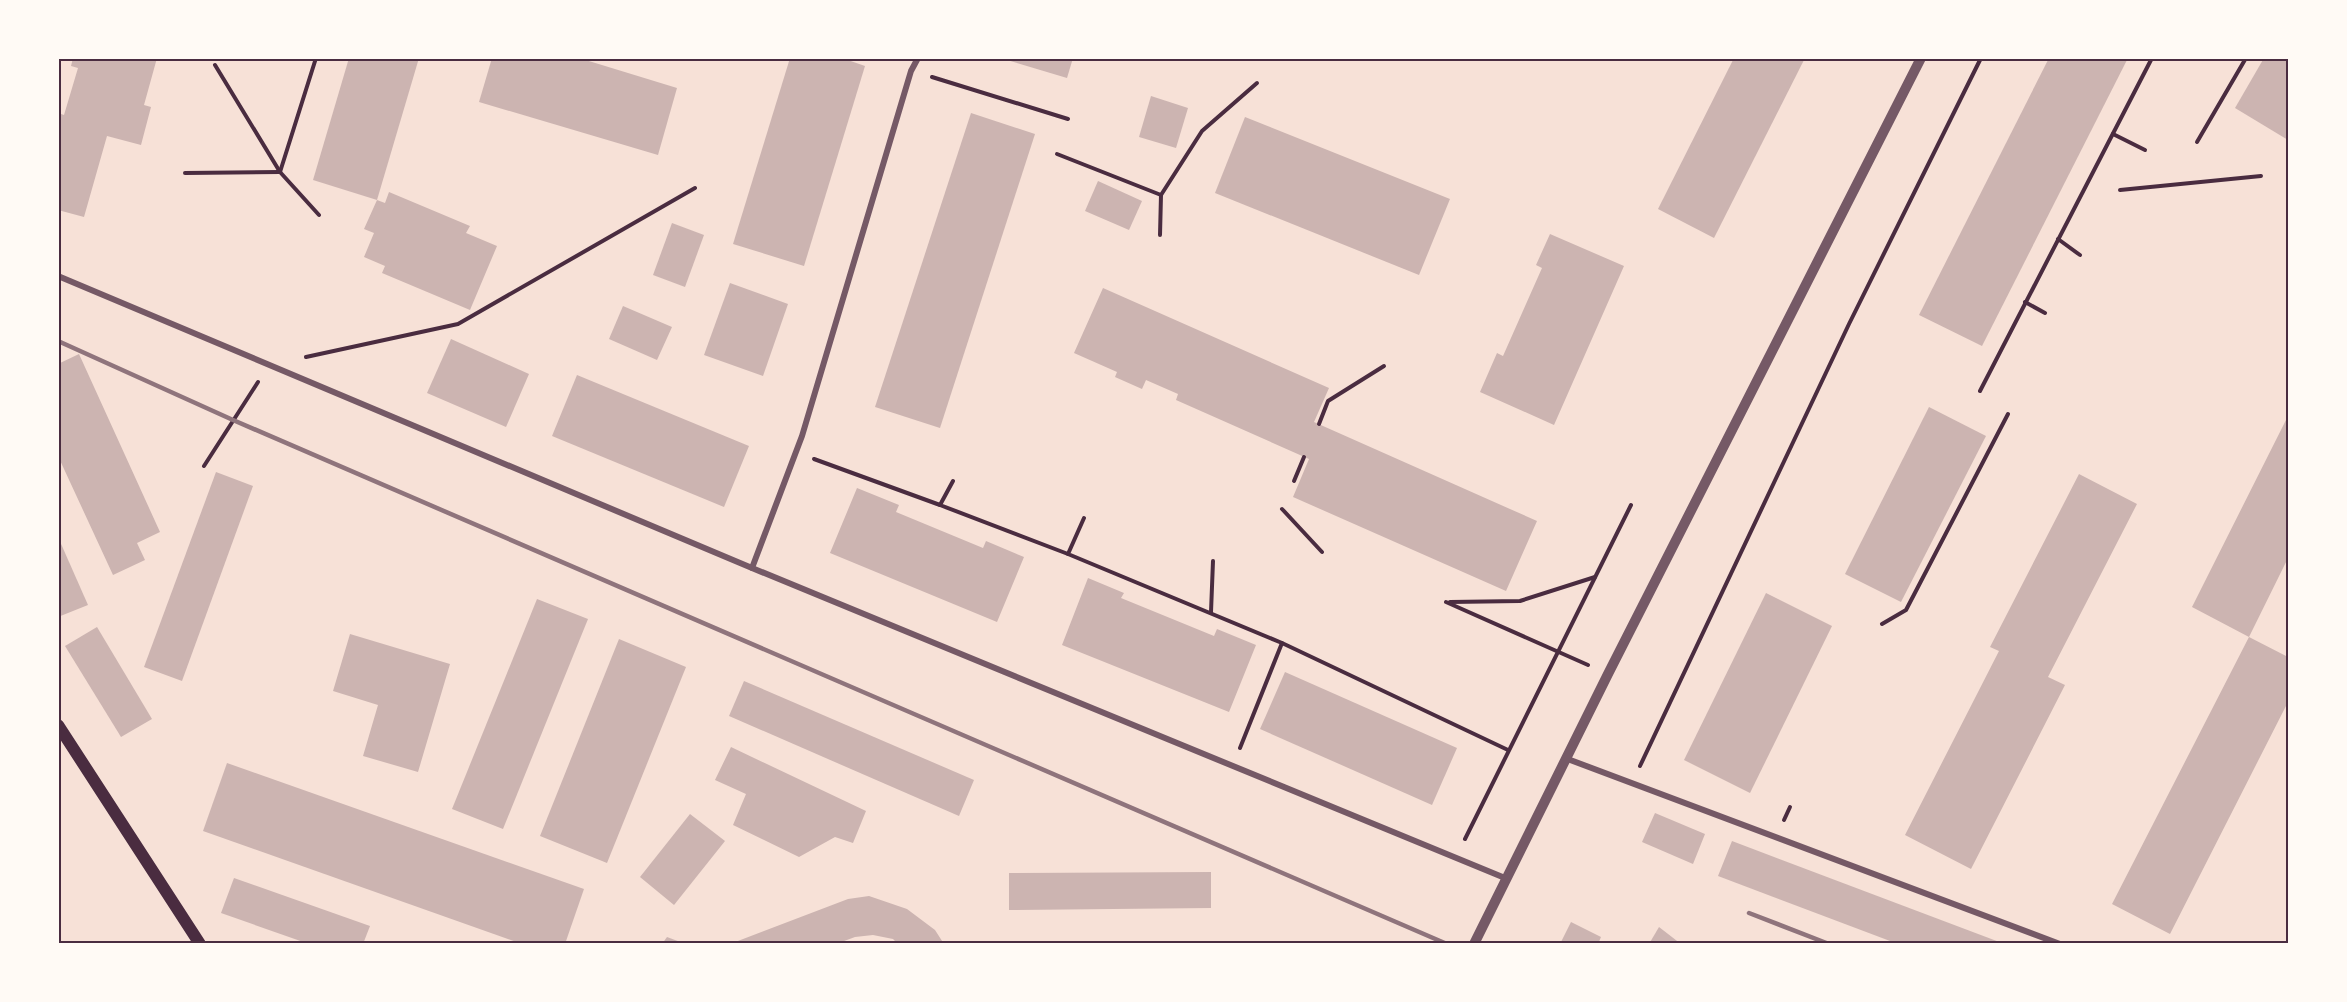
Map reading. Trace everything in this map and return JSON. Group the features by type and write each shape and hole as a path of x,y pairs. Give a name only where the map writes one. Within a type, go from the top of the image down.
{"main road":[{"path":"58,725 200,944"}],"street":[{"path":"752,568 796,452 911,71 918,58"},
{"path":"1474,944 1505,878 1921,58"},
{"path":"58,276 752,568 1505,878"},
{"path":"1566,758 2060,944"}],"path":[{"path":"280,172 316,58"},
{"path":"1631,783 1849,324 1981,58"},
{"path":"1980,391 2152,58"},
{"path":"2197,142 2246,58"},
{"path":"215,64 280,172 319,214"},
{"path":"911,71 1068,119"},
{"path":"1160,235 1161,195 1202,131 1257,83"},
{"path":"2113,134 2145,150"},
{"path":"1057,154 1161,195"},
{"path":"185,173 280,172"},
{"path":"2120,190 2261,176"},
{"path":"204,466 269,364 458,324 695,188"},
{"path":"2058,239 2080,255"},
{"path":"2025,302 2045,313"},
{"path":"1319,424 1328,401 1384,366"},
{"path":"1882,624 1906,610 2008,414"},
{"path":"796,452 1068,554 1211,612 1282,643 1508,750"},
{"path":"1294,481 1304,457"},
{"path":"940,505 953,481"},
{"path":"1456,858 1630,505"},
{"path":"1282,509 1322,552"},
{"path":"1068,554 1084,518"},
{"path":"1211,612 1213,561"},
{"path":"1595,577 1520,601 1446,602 1608,674"},
{"path":"1232,766 1282,643"}],"building":[{"path":"73,58 157,58 144,105 151,107 141,145 107,136 84,217 58,210 58,113 64,115 78,68 71,66"},
{"path":"349,58 419,58 377,200 313,180"},
{"path":"492,58 579,58 677,88 658,155 479,102"},
{"path":"790,58 842,58 865,66 804,266 733,244"},
{"path":"1000,58 1073,58 1067,78"},
{"path":"1734,58 1805,58 1714,238 1658,209"},
{"path":"2049,58 2128,58 1982,346 1919,315"},
{"path":"2264,58 2288,58 2288,140 2235,108"},
{"path":"1151,96 1188,108 1176,148 1139,137"},
{"path":"971,113 1035,134 940,428 875,407"},
{"path":"1245,117 1450,199 1419,275 1215,193"},
{"path":"1098,181 1142,201 1129,230 1085,211"},
{"path":"389,192 470,226 466,233 497,246 470,310 382,273 385,266 364,257 374,233 364,229 377,200 385,203"},
{"path":"672,223 704,235 685,287 653,275"},
{"path":"1550,234 1624,266 1554,425 1480,392 1497,353 1503,356 1542,268 1536,265"},
{"path":"730,283 788,304 763,376 704,355"},
{"path":"1103,288 1329,388 1314,422 1537,521 1506,591 1293,497 1309,459 1176,400 1178,394 1146,380 1142,389 1115,377 1117,372 1074,353"},
{"path":"623,306 672,327 657,360 609,339"},
{"path":"451,339 529,374 506,427 427,393"},
{"path":"79,354 160,532 137,543 145,560 113,575 58,456 58,364"},
{"path":"577,375 749,446 724,507 552,436"},
{"path":"1929,407 1986,436 1901,602 1845,574"},
{"path":"2288,416 2288,558 2249,637 2192,607"},
{"path":"216,472 253,486 182,681 144,667"},
{"path":"2079,474 2137,504 2048,677 2065,685 1971,869 1905,835 1999,651 1990,647"},
{"path":"857,488 899,505 896,512 983,548 986,541 1024,557 997,622 830,553"},
{"path":"58,537 88,605 58,617"},
{"path":"1088,578 1124,593 1121,598 1214,636 1217,629 1256,645 1229,712 1062,645"},
{"path":"1766,593 1832,626 1750,793 1684,760"},
{"path":"537,599 588,619 503,829 452,809"},
{"path":"97,627 152,719 121,737 65,646"},
{"path":"350,634 450,664 418,772 363,756 378,705 333,691"},
{"path":"2249,637 2288,657 2288,702 2170,934 2112,904"},
{"path":"619,639 686,667 607,863 540,836"},
{"path":"1285,672 1457,748 1432,805 1260,729"},
{"path":"744,681 974,780 959,816 729,716"},
{"path":"731,747 866,811 853,843 835,837 799,857 733,825 746,794 715,780"},
{"path":"227,763 584,889 565,944 522,944 203,831"},
{"path":"1655,813 1705,834 1693,864 1642,842"},
{"path":"690,814 725,841 674,905 640,877"},
{"path":"1732,841 2002,944 1898,944 1718,876"},
{"path":"1211,872 1211,908 1009,910 1009,873"},
{"path":"234,878 370,926 363,944 309,944 221,913"},
{"path":"869,896 907,909 935,930 944,944 898,944 893,939 873,935 855,937 836,944 730,944 848,899"},
{"path":"1571,922 1601,937 1598,944 1560,944"},
{"path":"1659,927 1681,944 1649,944"},
{"path":"667,937 683,943 683,944 662,944"}],"railway":[{"path":"58,341 233,420 1447,944"},
{"path":"1749,913 1829,944"}]}
